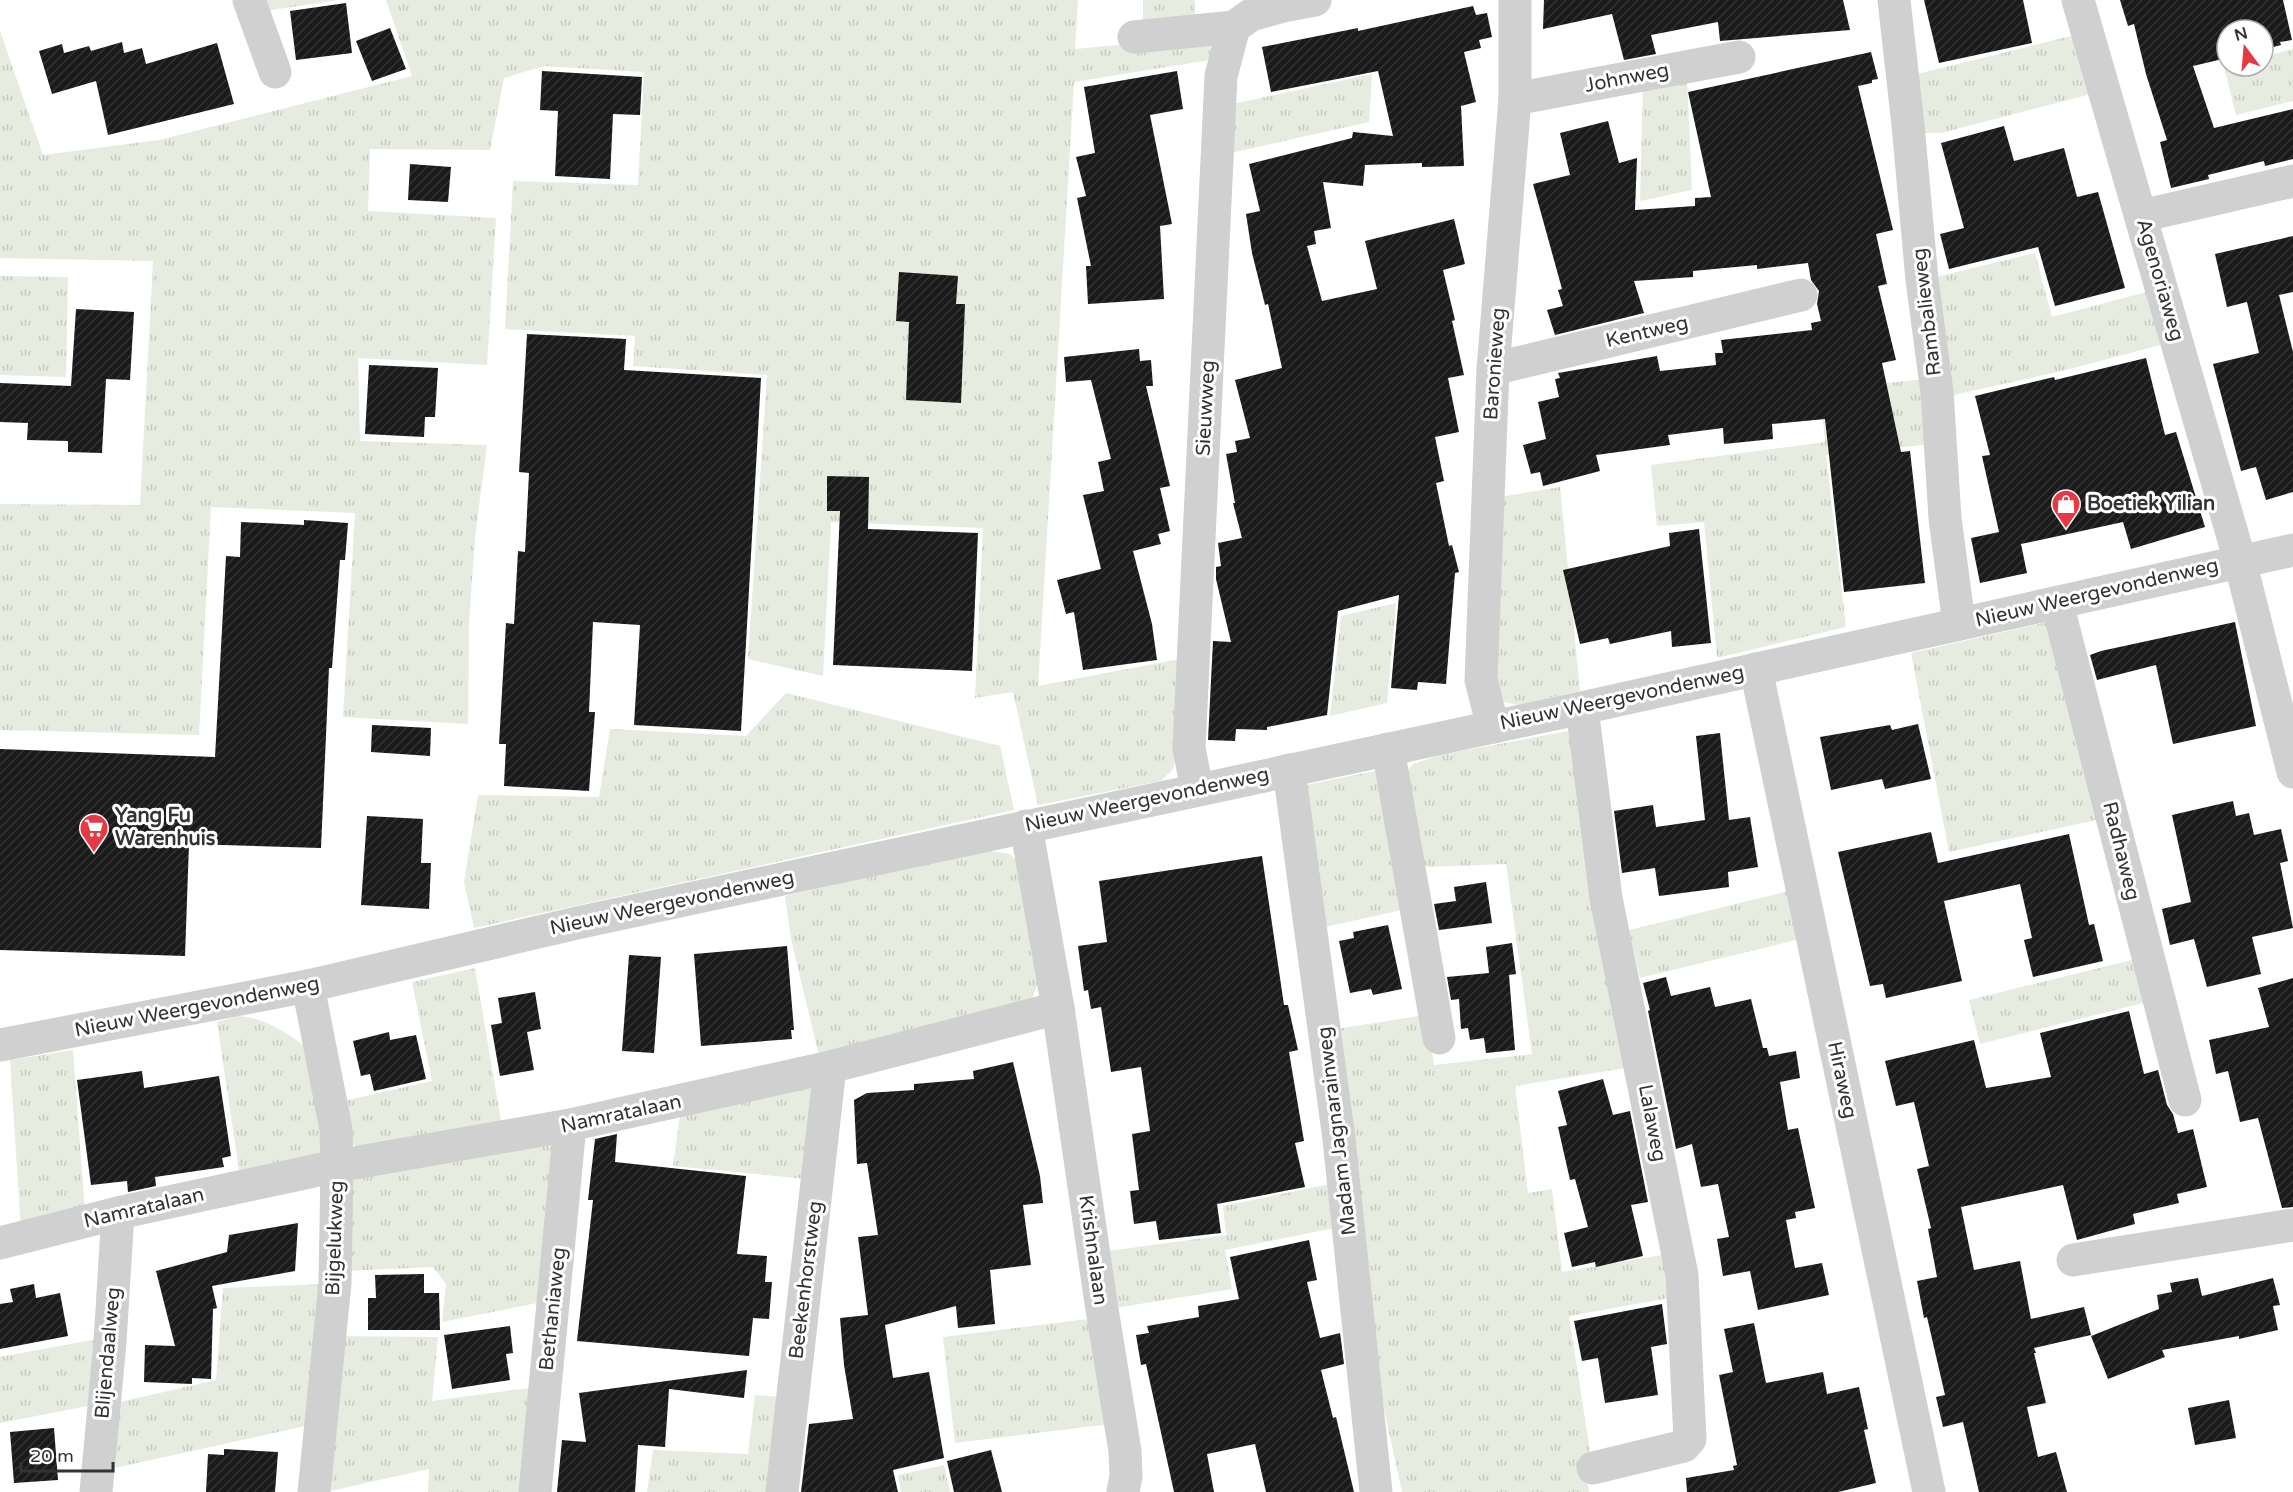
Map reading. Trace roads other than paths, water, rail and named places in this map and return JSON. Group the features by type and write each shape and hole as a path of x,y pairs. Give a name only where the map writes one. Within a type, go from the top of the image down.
{"street":[{"path":"249,0 274,72"},
{"path":"1134,37 1234,27 1251,15 1315,0"},
{"name":"Baronieweg","path":"1492,727 1481,680 1493,369 1515,99 1515,0"},
{"name":"Rambalieweg","path":"1894,0 1922,280 1937,392 1945,518 1959,624"},
{"name":"Agenoriaweg","path":"2078,0 2240,561 2293,772"},
{"name":"Sieuwweg","path":"1197,789 1189,748 1220,88 1224,60 1234,27"},
{"name":"Johnweg","path":"1515,99 1739,57"},
{"path":"2141,216 2293,181"},
{"name":"Kentweg","path":"1493,369 1801,295"},
{"name":"Nieuw Weergevondenweg","path":"0,1045 308,986 588,921 1582,708 2293,549"},
{"name":"Radhaweg","path":"2057,603 2185,1100"},
{"name":"Hiraweg","path":"1756,669 1929,1492"},
{"name":"Lalaweg","path":"1582,708 1606,898 1682,1275 1690,1439 1684,1446 1593,1468"},
{"path":"1388,749 1439,1038"},
{"name":"Madam Jagnarainweg","path":"1289,770 1340,1139 1376,1492"},
{"path":"1026,826 1058,1008"},
{"name":"Bijgelukweg","path":"308,986 336,1129 337,1166 335,1283 314,1492"},
{"name":"Namratalaan","path":"0,1244 118,1213 337,1166 570,1125 830,1067 1058,1008"},
{"name":"Krishnalaan","path":"1058,1008 1125,1451 1126,1476 1123,1492"},
{"name":"Beekenhorstweg","path":"782,1492 830,1067"},
{"name":"Bethaniaweg","path":"535,1492 570,1125"},
{"name":"Blijendaalweg","path":"96,1492 111,1342 118,1213"},
{"path":"2073,1260 2293,1225"}],"place":[{"name":"Boetiek Yilian","path":"2066,530"},
{"name":"Yang Fu Warenhuis","path":"94,854"}]}
